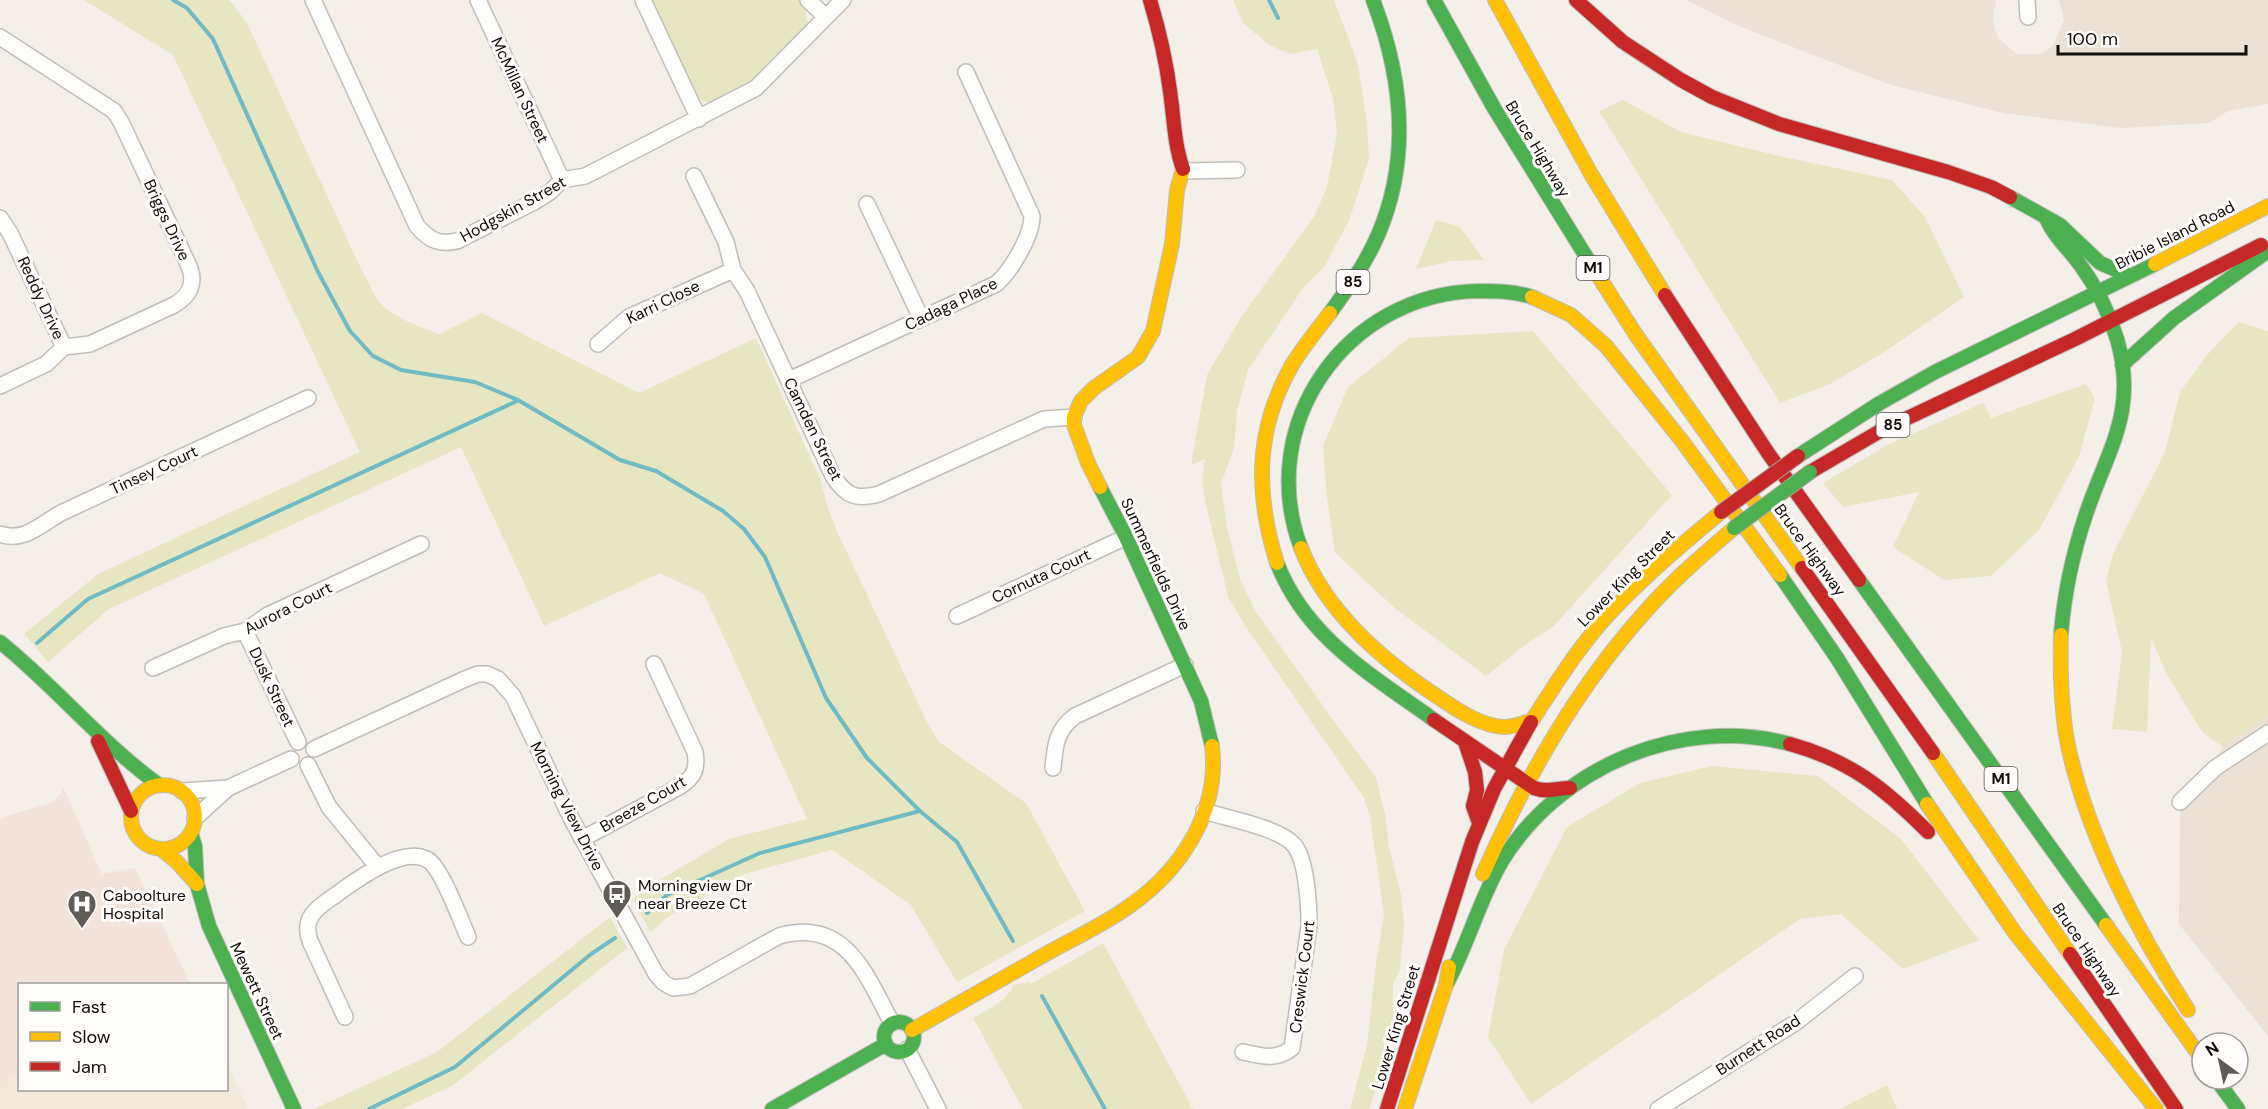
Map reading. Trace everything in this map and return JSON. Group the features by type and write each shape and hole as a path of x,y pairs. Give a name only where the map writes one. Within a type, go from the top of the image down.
{"main road":[{"path":"1074,417 1081,401 1087,395 1138,357 1146,346 1153,331 1172,244 1177,190 1184,171 1176,150 1170,90 1158,26 1150,0"},
{"name":"85","path":"1373,0 1387,35 1396,77 1400,125 1395,177 1382,224 1369,254 1347,292 1292,366 1273,406 1263,448 1261,500 1264,519 1279,568 1291,592 1313,624 1334,645 1466,745 1526,783"},
{"name":"Bruce Highway","path":"1434,0 1528,165 1636,335 1922,737 2176,1109"},
{"name":"Bruce Highway","path":"1495,0 1555,112 1628,237 1738,409 2190,1042"},
{"path":"1576,0 1623,42 1712,97 1779,124 1974,180 2008,195 2060,225 2100,263 2115,272 2130,276"},
{"name":"Bribie Island Road","path":"2096,294 2268,206"},
{"path":"2046,218 2051,234 2080,266 2110,321 2122,365 2125,388 2122,421 2088,510 2069,580 2061,644 2062,691 2072,761 2127,907 2148,947 2198,1026"},
{"name":"85","path":"2110,321 2268,242"},
{"path":"2122,365 2139,347 2196,301 2268,251"},
{"path":"1531,721 1504,727 1486,722 1429,692 1387,661 1345,618 1312,574 1297,539 1292,517 1288,477 1294,434 1307,398 1322,371 1348,341 1377,319 1407,303 1450,291 1471,289 1520,293 1557,307 1578,320 1603,343 1668,422 1790,589 1853,684 1922,798 1973,876 2049,978 2156,1109"},
{"name":"Lower King Street","path":"1387,1109 1479,823 1504,769 1531,721 1560,676 1608,615 1665,560 1721,512 1798,456 1927,376 2096,294"},
{"name":"Lower King Street","path":"1405,1109 1446,986 1449,967 1490,858 1543,750 1579,694 1633,625 1688,567 1734,528 1810,472 1882,430 2110,321"},
{"name":"Summerfields Drive","path":"912,1030 1148,894 1180,860 1192,840 1204,811 1213,770 1210,729 1201,701 1126,537 1088,464 1076,432 1074,417"},
{"path":"0,642 38,674 93,731 141,774 159,785"},
{"path":"93,731 131,811 131,822 139,838 151,847 161,849 178,845 191,833 195,818 189,798 182,791 167,785 159,785 141,794 131,811"},
{"path":"1446,986 1455,970 1478,909 1510,849 1537,816 1570,788 1623,757 1680,739 1735,735 1774,739 1838,760 1881,786 1919,821 1954,863 1973,876"},
{"path":"1466,745 1475,772 1476,790 1473,806 1479,823"},
{"path":"1526,783 1545,792 1557,788 1570,788"},
{"name":"Mewett Street","path":"191,833 195,846 197,884 209,926 294,1109"},
{"name":"Mewett Street","path":"161,849 177,862 197,884"},
{"path":"901,1022 910,1026 914,1038 907,1050 898,1052 886,1044 884,1035 892,1023 901,1022"},
{"path":"772,1109 886,1044"},
{"path":"2225,1091 2238,1109"},
{"path":"2242,1091 2244,1109"}],"street":[{"name":"Hodgskin Street","path":"313,0 417,226 425,235 441,243 457,241 534,202 550,192 562,180 585,176 756,88 843,0"},
{"name":"McMillan Street","path":"478,0 562,180"},
{"path":"643,0 699,119"},
{"path":"808,0 826,17"},
{"path":"2027,0 2028,17"},
{"name":"Briggs Drive","path":"0,37 114,111 192,272 187,296 174,305 90,344 64,347"},
{"name":"Cadaga Place","path":"789,380 996,284 1009,271 1032,223 1030,209 966,72"},
{"path":"1184,171 1237,170"},
{"name":"Camden Street","path":"694,176 726,242 733,270 747,291 833,476 845,492 859,498 879,495 1044,419 1074,417"},
{"path":"867,204 921,318"},
{"name":"Reddy Drive","path":"0,218 10,233 64,347"},
{"name":"Karri Close","path":"598,344 629,317 733,270"},
{"path":"0,386 46,364 64,347"},
{"name":"Tinsey Court","path":"0,534 15,537 26,535 61,513 308,398"},
{"name":"Cornuta Court","path":"957,616 1126,537"},
{"name":"Aurora Court","path":"153,668 224,636 246,632 274,612 421,543"},
{"name":"Dusk Street","path":"246,632 298,742"},
{"name":"Breeze Court","path":"582,839 679,787 694,773 697,764 695,752 654,664"},
{"path":"1053,768 1055,744 1066,723 1075,716 1185,665"},
{"name":"Morning View Drive","path":"314,749 478,674 487,674 498,679 513,696 582,839 656,974 664,983 673,988 690,986 779,936 808,931 825,935 851,953 862,968 892,1023"},
{"path":"2180,802 2215,768 2268,733"},
{"path":"298,742 306,742 314,749 314,759 308,765 297,765 291,759 291,751 298,742"},
{"path":"195,818 228,788 291,759"},
{"path":"308,765 334,814 377,867"},
{"path":"182,791 228,788"},
{"name":"Creswick Court","path":"1204,811 1280,833 1296,847 1301,857 1309,910 1309,926 1295,1039 1292,1048 1284,1055 1275,1058 1243,1052"},
{"path":"345,1017 310,941 307,932 308,924 312,915 322,906 377,867 407,858 421,857 429,860 440,876 468,937"},
{"name":"Burnett Road","path":"1658,1109 1795,1023 1855,976"},
{"path":"907,1050 938,1109"}],"shaded area":[{"path":"1686,0 1996,0 1993,18 2000,40 2017,54 2040,54 2053,46 2064,20 2059,0 2268,0 2268,104 2228,111 2209,123 2121,128 2003,113 1888,84 1741,27"},
{"path":"2268,716 2268,1036 2179,924 2180,809 2223,747"},
{"name":"Caboolture Hospital","path":"63,787 102,874 135,868 190,983 18,983 18,1076 0,1082 0,818 51,803 62,793"},
{"path":"228,1065 248,1109 0,1109 0,1082 18,1076 18,1091 228,1091"}],"green space":[{"path":"84,0 229,0 247,23 374,293 384,306 406,321 439,334 482,313 639,393 756,338 821,481 836,529 927,722 939,742 1026,803 1085,911 957,982 911,905 832,850 744,874 668,917 650,932 633,899 656,882 729,839 807,819 704,594 660,573 544,626 461,447 109,609 48,662 24,634 98,574 360,452 173,55"},
{"path":"652,0 799,0 804,5 808,24 780,58 756,80 730,97 718,102 709,102 696,97"},
{"path":"1233,0 1334,0 1358,64 1367,124 1369,159 1349,221 1324,267 1303,288 1248,370 1237,411 1234,448 1221,484 1227,528 1240,579 1256,612 1376,777 1385,814 1389,847 1401,895 1404,924 1400,969 1393,984 1393,1022 1378,1084 1369,1109 1350,1109 1367,1045 1384,914 1370,817 1364,798 1244,624 1228,596 1205,501 1202,481 1205,459 1191,465 1207,375 1242,316 1315,215 1327,187 1337,133 1333,99 1317,49 1290,54 1269,45 1243,23"},
{"path":"1623,100 1681,132 1892,180 1925,217 1964,297 1886,351 1830,384 1780,403 1599,111"},
{"path":"1436,220 1460,227 1484,260 1452,261 1416,269"},
{"path":"2239,322 2268,331 2268,716 2223,747 2203,733 2167,675 2151,638 2147,732 2112,729 2122,652 2106,581 2113,554 2165,452 2180,392 2207,355"},
{"path":"1533,331 1672,495 1553,627 1528,643 1486,676 1396,609 1335,553 1327,498 1323,446 1348,387 1409,338"},
{"path":"2086,384 2095,398 2079,457 2039,530 1991,576 1944,580 1893,547 1919,492 1843,507 1823,483 1889,444 1983,403 1991,418"},
{"path":"1712,766 1818,776 1901,839 1979,940 1903,969 1841,914 1800,919 1531,1104 1488,1037 1504,950 1567,827 1640,783"},
{"path":"610,917 627,948 452,1086 402,1109 314,1109 437,1052"},
{"path":"1103,943 1193,1109 1023,1109 973,1018 1007,996 1013,985 1030,982 1031,984"},
{"path":"1887,1085 1897,1109 1839,1109"}],"waterway":[{"path":"173,0 187,8 213,39 318,272 350,331 373,356 401,370 475,382 518,400 620,460 656,471 723,511 744,529 765,557 826,698 867,758 920,811 957,842 1013,941"},
{"path":"1269,0 1278,18"},
{"path":"37,643 88,599 517,401"},
{"path":"647,913 667,895 760,853 920,811"},
{"path":"369,1109 455,1067 591,954 615,938"},
{"path":"1042,996 1105,1109"}],"traffic: fast":[{"path":"1330,313 1356,275 1378,235 1388,206 1399,147 1399,117 1391,58 1373,0"},
{"path":"1434,0 1494,108 1592,266"},
{"path":"2010,197 2060,225 2100,263 2130,276"},
{"path":"2046,218 2057,237 2087,274 2106,310 2117,339 2123,365 2124,388 2118,429 2086,514 2073,559 2064,604 2061,635"},
{"path":"2122,365 2174,318 2268,251"},
{"path":"1798,456 1880,403 1935,372 2155,264"},
{"path":"1301,548 1290,501 1290,456 1302,413 1323,374 1352,341 1388,315 1430,298 1477,291 1511,292 1532,297"},
{"path":"1734,528 1810,472"},
{"path":"1100,487 1126,537 1201,701 1212,746"},
{"path":"1277,563 1305,613 1323,634 1343,653 1434,720"},
{"path":"1780,575 1837,658 1927,804"},
{"path":"1859,580 2106,925"},
{"path":"0,642 138,769 159,785"},
{"path":"1446,985 1502,861 1527,828 1556,799 1590,775 1627,756 1667,743 1708,737 1749,737 1790,744"},
{"path":"191,833 195,846 197,884 209,926 294,1109"},
{"path":"899,1022 910,1026 914,1037 910,1048 899,1052 888,1048 884,1037 888,1026 899,1022"},
{"path":"772,1109 886,1044"},
{"path":"2225,1091 2238,1109"}],"traffic: slow":[{"path":"1495,0 1591,174 1665,295"},
{"path":"1100,487 1088,463 1074,425 1074,417 1081,401 1094,388 1138,357 1153,331 1172,244 1177,190 1183,169"},
{"path":"2155,264 2268,206"},
{"path":"1592,266 1636,335 1802,568"},
{"path":"1532,297 1571,315 1606,346 1682,441 1780,575"},
{"path":"1277,563 1265,512 1262,487 1265,438 1280,389 1292,365 1330,313"},
{"path":"1531,722 1577,652 1598,626 1663,561 1721,512"},
{"path":"1483,874 1537,766 1557,731 1602,664 1663,592 1734,528"},
{"path":"1301,548 1325,593 1341,614 1358,633 1417,683 1461,712 1487,724 1507,727 1531,721"},
{"path":"2061,635 2061,685 2066,735 2085,806 2131,913 2188,1010"},
{"path":"912,1030 1110,919 1131,905 1166,874 1194,836 1203,815 1210,793 1213,770 1212,746"},
{"path":"1933,753 2070,954"},
{"path":"163,785 181,790 186,794 190,799 195,817 190,835 186,840 181,844 163,849 145,844 140,840 136,835 131,817 136,799 140,794 145,790 163,785"},
{"path":"1927,804 2015,933 2156,1109"},
{"path":"161,849 177,862 197,884"},
{"path":"2106,925 2190,1042"},
{"path":"1405,1109 1446,985 1449,967"}],"traffic: jam":[{"path":"1150,0 1164,56 1176,140 1183,169"},
{"path":"1576,0 1623,42 1681,80 1712,97 1779,124 1948,172 1991,187 2010,197"},
{"path":"1810,472 1882,430 2075,339 2261,245"},
{"path":"1665,295 1768,453 1859,580"},
{"path":"1721,512 1798,456"},
{"path":"1802,568 1933,753"},
{"path":"1434,720 1534,788 1547,790 1570,788"},
{"path":"1387,1109 1472,842 1494,789 1531,722"},
{"path":"98,741 131,811"},
{"path":"1790,744 1831,759 1865,778 1881,789 1928,832"},
{"path":"1466,745 1475,772 1477,790 1473,806 1479,823"},
{"path":"2070,954 2176,1109"}],"place":[{"name":"Morningview Dr near Breeze Ct","path":"617,920"},
{"name":"Caboolture Hospital","path":"82,930"}]}
